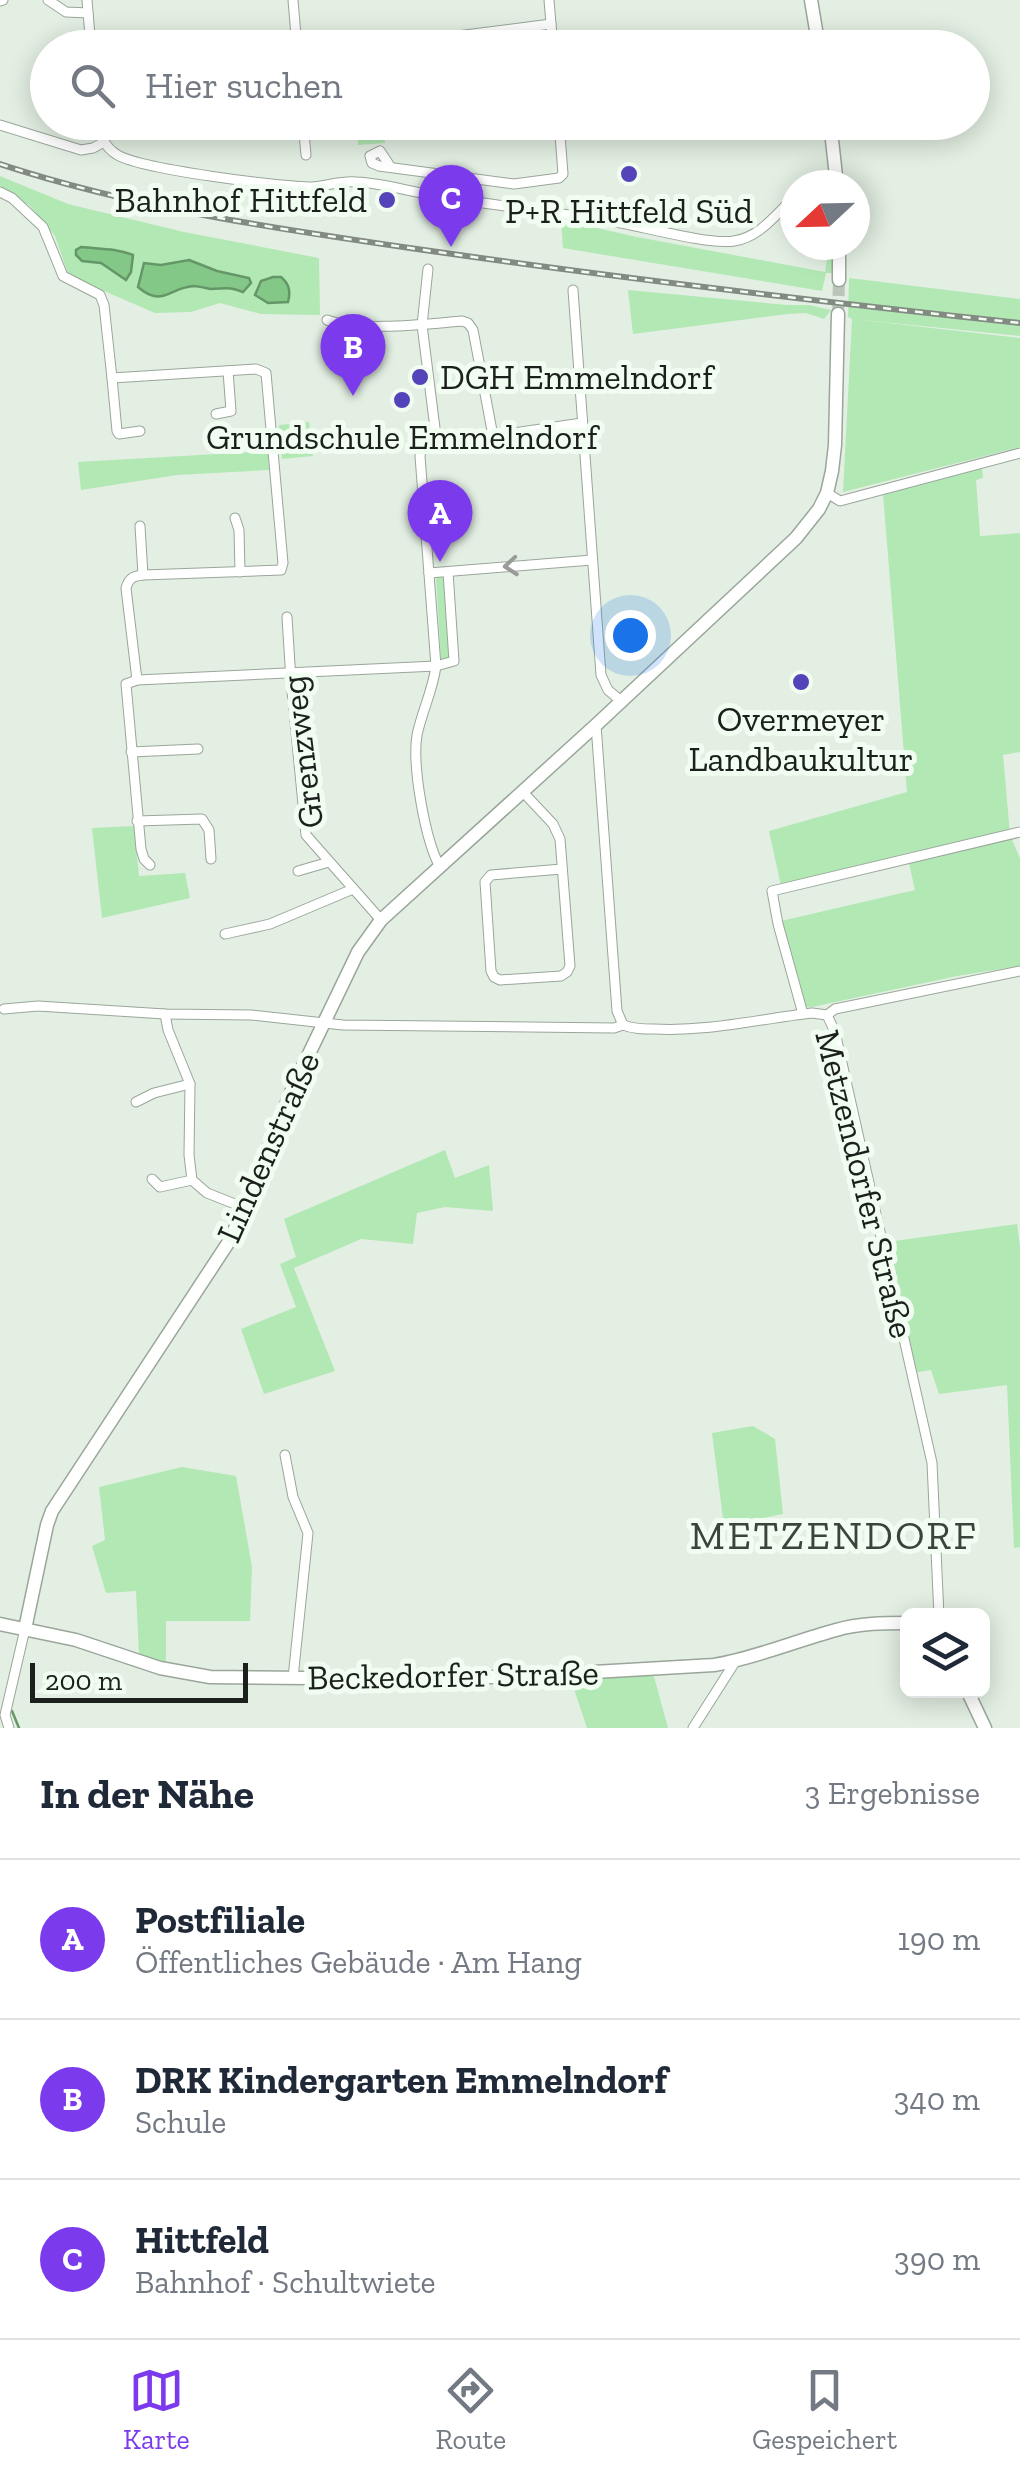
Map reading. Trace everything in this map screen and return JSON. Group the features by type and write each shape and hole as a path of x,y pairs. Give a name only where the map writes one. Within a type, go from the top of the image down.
{"street":[{"path":"48,0 66,12 88,13"},
{"path":"87,0 89,30"},
{"path":"293,0 296,30"},
{"path":"549,0 552,30"},
{"path":"811,0 816,30"},
{"path":"504,30 551,24"},
{"path":"0,125 30,134"},
{"path":"48,140 80,150 104,142 129,161 168,168 313,187 348,181 716,241 735,241 753,234 780,212"},
{"path":"305,140 306,155"},
{"path":"390,166 514,184 559,178 563,174 560,140"},
{"path":"832,140 835,170"},
{"path":"0,192 44,227 62,276 100,294 117,430 119,434 140,431"},
{"path":"840,260 840,280"},
{"path":"428,269 422,325 437,444"},
{"path":"572,290 601,675 608,690 622,701"},
{"path":"838,314 835,445 827,494 840,501 1020,454"},
{"path":"327,320 341,325 468,323 473,330 493,436"},
{"path":"112,378 256,370 266,373 284,563 281,570 274,572 143,575 128,580 131,752 140,849 150,865"},
{"path":"216,414 232,412 228,371"},
{"path":"440,867 428,837 416,744 436,666 421,450 437,444 582,423"},
{"name":"Lindenstraße","path":"24,1628 52,1512 228,1243 246,1208 294,1084 361,946 381,920 796,538 827,494"},
{"path":"236,518 240,572"},
{"path":"140,526 143,575"},
{"path":"429,573 592,560"},
{"path":"131,682 436,666 454,661 448,572"},
{"name":"Grenzweg","path":"288,618 306,835 381,920"},
{"path":"596,725 617,1011 623,1024"},
{"path":"131,752 198,749"},
{"path":"522,791 557,832 562,869 570,966 561,976 494,978 487,878 562,869"},
{"path":"137,821 202,820 208,830 211,859"},
{"path":"803,1014 772,891 1020,832"},
{"path":"298,871 330,862"},
{"path":"225,934 270,924 353,890"},
{"path":"827,1016 835,1010 1020,971"},
{"name":"Metzendorfer Straße","path":"4,1009 38,1006 250,1015 323,1024 614,1028 623,1024 631,1028 695,1030 803,1014 827,1016 835,1032 932,1463 939,1608"},
{"path":"165,1014 190,1084 192,1180 207,1193 246,1208"},
{"path":"136,1102 190,1084"},
{"path":"152,1179 160,1187 192,1180"},
{"path":"286,1455 293,1497 308,1534 294,1678"},
{"name":"Beckedorfer Straße","path":"0,1624 98,1646 177,1672 210,1677 294,1678 525,1676 714,1665 839,1629 900,1623"},
{"path":"9,1728 5,1716 24,1628"},
{"path":"694,1728 735,1662"},
{"path":"971,1698 986,1728"}],"shaded area":[{"path":"358,140 385,140 385,143 358,145"},
{"path":"0,176 68,204 319,258 320,315 261,314 220,303 191,312 155,313 72,277 55,236 30,206 0,186"},
{"path":"561,220 825,272 827,260 832,260 832,273 826,273 822,291 563,248"},
{"path":"81,247 133,255 131,272 126,280 101,263 82,261 76,255"},
{"path":"189,260 249,278 251,283 243,292 193,286 160,296 138,287 144,263 161,265"},
{"path":"273,277 286,282 288,302 268,303 255,295 261,281"},
{"path":"849,278 1020,299 1020,336 853,319 1020,338 1020,447 843,492 852,319 848,317"},
{"path":"628,290 831,310 824,319 806,313 788,314 633,334"},
{"path":"309,422 313,456 282,459 279,425"},
{"path":"268,451 269,470 177,475 81,490 78,462"},
{"path":"982,467 983,478 976,480 980,536 1020,533 1020,752 1003,755 1010,834 912,852 781,886 769,831 907,792 883,493"},
{"path":"444,576 449,658 441,659 436,577"},
{"path":"134,826 139,876 185,873 190,898 102,918 92,828"},
{"path":"1011,837 1020,859 1020,966 812,1007 802,1002 781,921 915,890 908,859"},
{"path":"445,1150 455,1178 489,1165 493,1211 445,1207 417,1213 413,1244 361,1239 294,1268 335,1371 264,1394 241,1329 296,1307 280,1264 296,1257 284,1219"},
{"path":"1017,1224 1020,1547 1014,1548 1007,1385 939,1394 931,1370 913,1373 887,1242"},
{"path":"753,1426 775,1439 783,1514 724,1526 712,1433"},
{"path":"182,1467 236,1476 252,1567 250,1621 166,1621 166,1662 139,1655 136,1591 106,1593 92,1546 105,1540 99,1487"},
{"path":"653,1673 668,1728 587,1728 571,1680"}],"waterway":[{"path":"12,1711 19,1728"}],"tunnel":[{"path":"838,314 839,280"}],"railway":[{"path":"0,164 160,206 322,235 652,281 1020,323"}],"place":[{"name":"P+R Hittfeld Süd","path":"629,174"},
{"name":"Bahnhof Hittfeld","path":"387,200"},
{"name":"Hittfeld","path":"451,247"},
{"name":"DGH Emmelndorf","path":"420,377"},
{"name":"DRK Kindergarten Emmelndorf","path":"353,396"},
{"name":"Grundschule Emmelndorf","path":"402,400"},
{"name":"Postfiliale","path":"440,562"},
{"name":"Overmeyer Landbaukultur","path":"801,682"}],"district":[{"name":"METZENDORF","path":"834,1535"}]}
